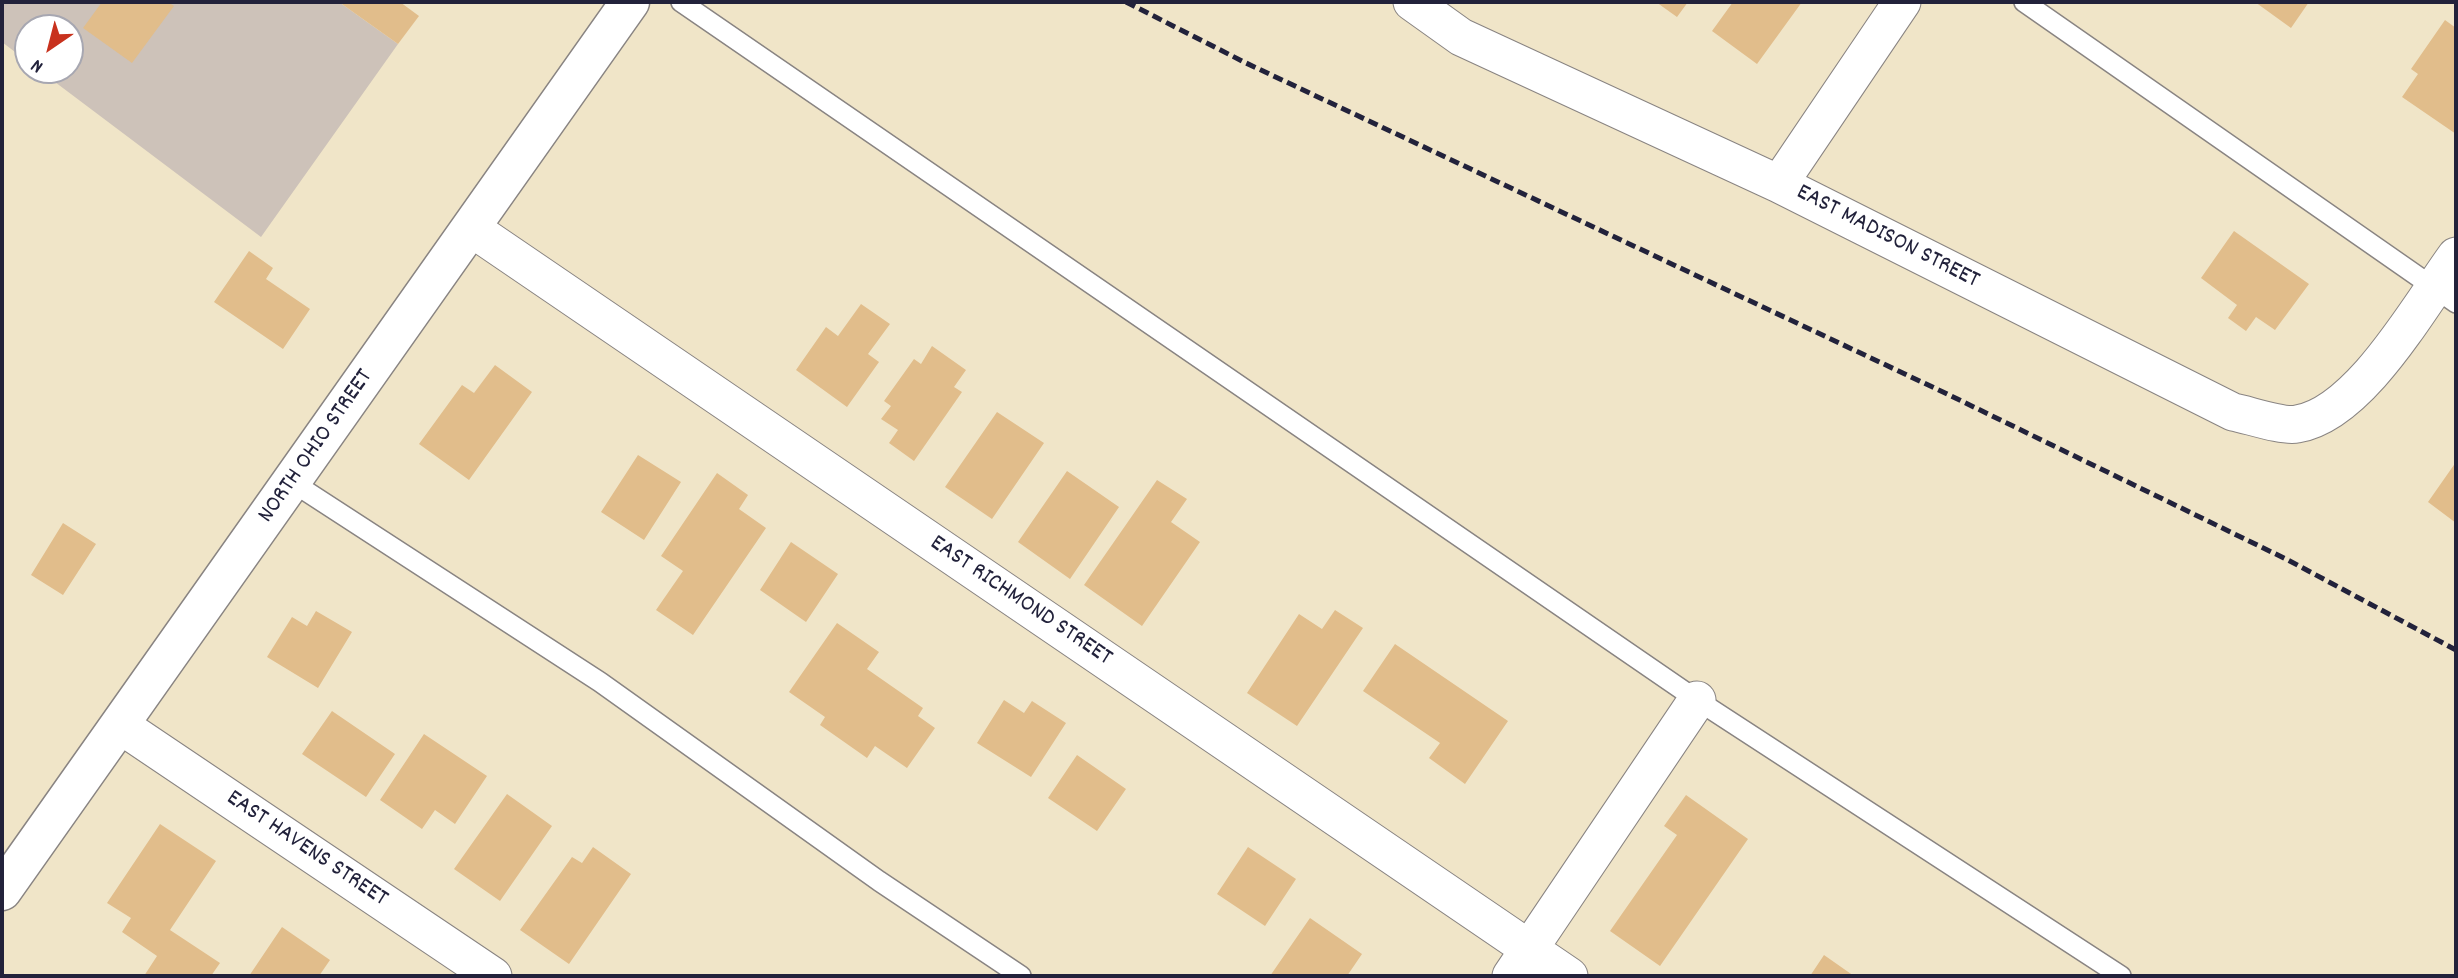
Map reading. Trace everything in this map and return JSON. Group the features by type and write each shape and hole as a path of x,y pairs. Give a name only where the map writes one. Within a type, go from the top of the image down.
{"street":[{"name":"NORTH OHIO STREET","path":"2,891 630,2"},
{"name":"EAST MADISON STREET","path":"1412,2 1461,37 1779,184 2233,412 2296,425 2341,405 2445,296 2456,256"},
{"path":"1779,184 1902,2"},
{"name":"EAST RICHMOND STREET","path":"471,228 1520,963 1569,976"},
{"path":"1520,963 1697,700"},
{"name":"EAST HAVENS STREET","path":"120,725 493,976"}],"lane":[{"path":"681,2 1697,700 2121,976"},
{"path":"2024,2 2445,296"},
{"path":"292,482 600,682 878,881 1021,976"}],"shaded area":[{"path":"2,2 339,2 398,44 261,237 58,84 84,84 84,14 14,14 14,51 2,42"}],"building":[{"path":"102,2 168,2 174,6 132,63 84,27"},
{"path":"339,2 400,2 419,16 398,44"},
{"path":"1656,2 1688,2 1677,17"},
{"path":"1733,2 1802,2 1757,64 1712,31"},
{"path":"2255,2 2309,2 2291,28"},
{"path":"2445,20 2456,28 2456,134 2402,97 2418,74 2411,69"},
{"path":"2234,231 2309,284 2275,330 2256,317 2246,331 2228,318 2237,305 2201,278"},
{"path":"249,251 273,268 266,279 310,309 283,349 214,302"},
{"path":"861,304 890,324 868,354 879,362 847,407 796,370 826,327 838,336"},
{"path":"932,346 966,370 954,387 962,392 914,461 889,443 898,430 881,419 891,406 884,401 914,359 921,364"},
{"path":"495,365 532,392 469,480 419,444 462,385 474,393"},
{"path":"997,412 1044,443 992,519 945,487"},
{"path":"638,455 681,482 644,540 601,512"},
{"path":"2456,462 2456,523 2428,502"},
{"path":"1067,471 1119,507 1070,579 1018,542"},
{"path":"717,473 748,495 739,509 766,528 693,635 656,610 683,571 661,556"},
{"path":"1157,480 1187,499 1171,522 1200,542 1142,626 1084,585"},
{"path":"63,523 96,544 63,595 31,575"},
{"path":"791,542 838,574 806,622 760,590"},
{"path":"1335,610 1363,628 1297,726 1247,693 1299,614 1322,629"},
{"path":"316,611 352,632 318,688 267,657 292,617 307,626"},
{"path":"837,623 879,652 867,669 923,708 918,716 935,728 907,768 875,746 867,758 820,725 825,717 789,692"},
{"path":"1395,644 1508,721 1465,784 1429,758 1440,743 1363,691"},
{"path":"1004,700 1024,713 1032,701 1066,723 1031,777 977,743"},
{"path":"332,711 395,754 366,797 302,754"},
{"path":"424,734 487,776 455,824 435,810 422,829 380,800"},
{"path":"1077,755 1126,789 1097,831 1048,798"},
{"path":"507,794 552,826 500,901 454,869"},
{"path":"1686,795 1748,839 1660,966 1610,931 1677,835 1664,826"},
{"path":"160,824 216,861 170,930 220,963 211,976 144,976 157,956 122,932 131,918 107,903"},
{"path":"593,847 631,874 569,964 520,930 572,857 582,863"},
{"path":"1248,847 1296,879 1265,926 1217,894"},
{"path":"1310,918 1362,954 1347,976 1270,976"},
{"path":"282,927 330,960 319,976 249,976"},
{"path":"1824,955 1854,976 1810,976"}],"railway":[{"path":"1126,2 1244,62 1943,392 2288,560 2456,650"}]}
